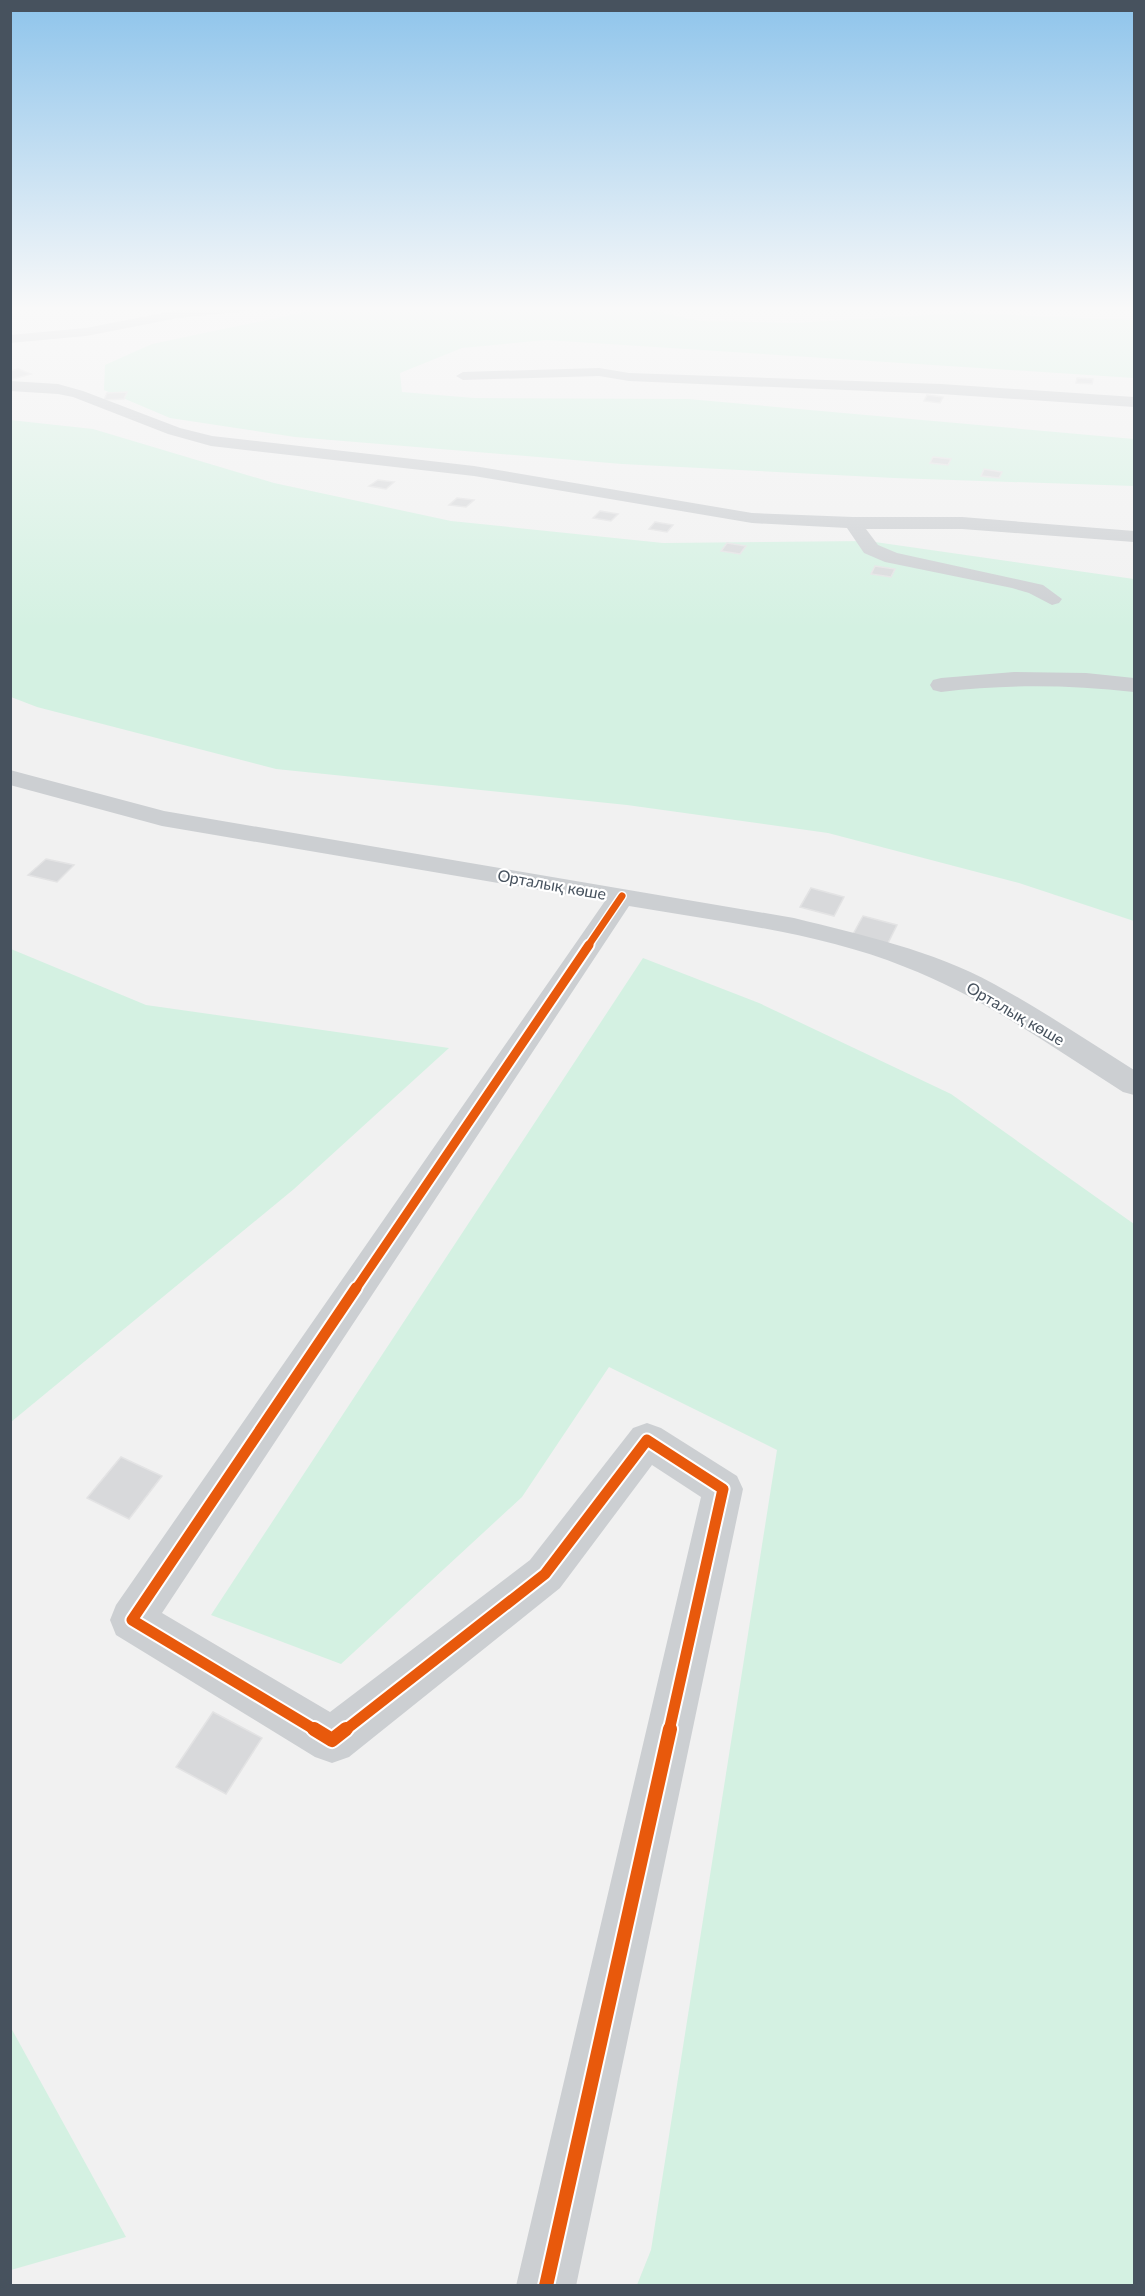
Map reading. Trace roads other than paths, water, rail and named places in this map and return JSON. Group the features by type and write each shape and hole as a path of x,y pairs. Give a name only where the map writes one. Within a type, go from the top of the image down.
{"street":[{"path":"133,415 174,431 211,441 474,471 752,518 853,523 962,523 1134,537"},
{"path":"853,523 872,549 892,558 1014,582 1036,589 1052,599"},
{"path":"941,685 983,680 1055,677 1134,685"},
{"name":"Орталық көше","path":"10,777 162,818 794,926 915,960 982,990 1134,1084"},
{"path":"546,2286 723,1489 647,1440 545,1574 332,1740 132,1620 622,896"}]}
